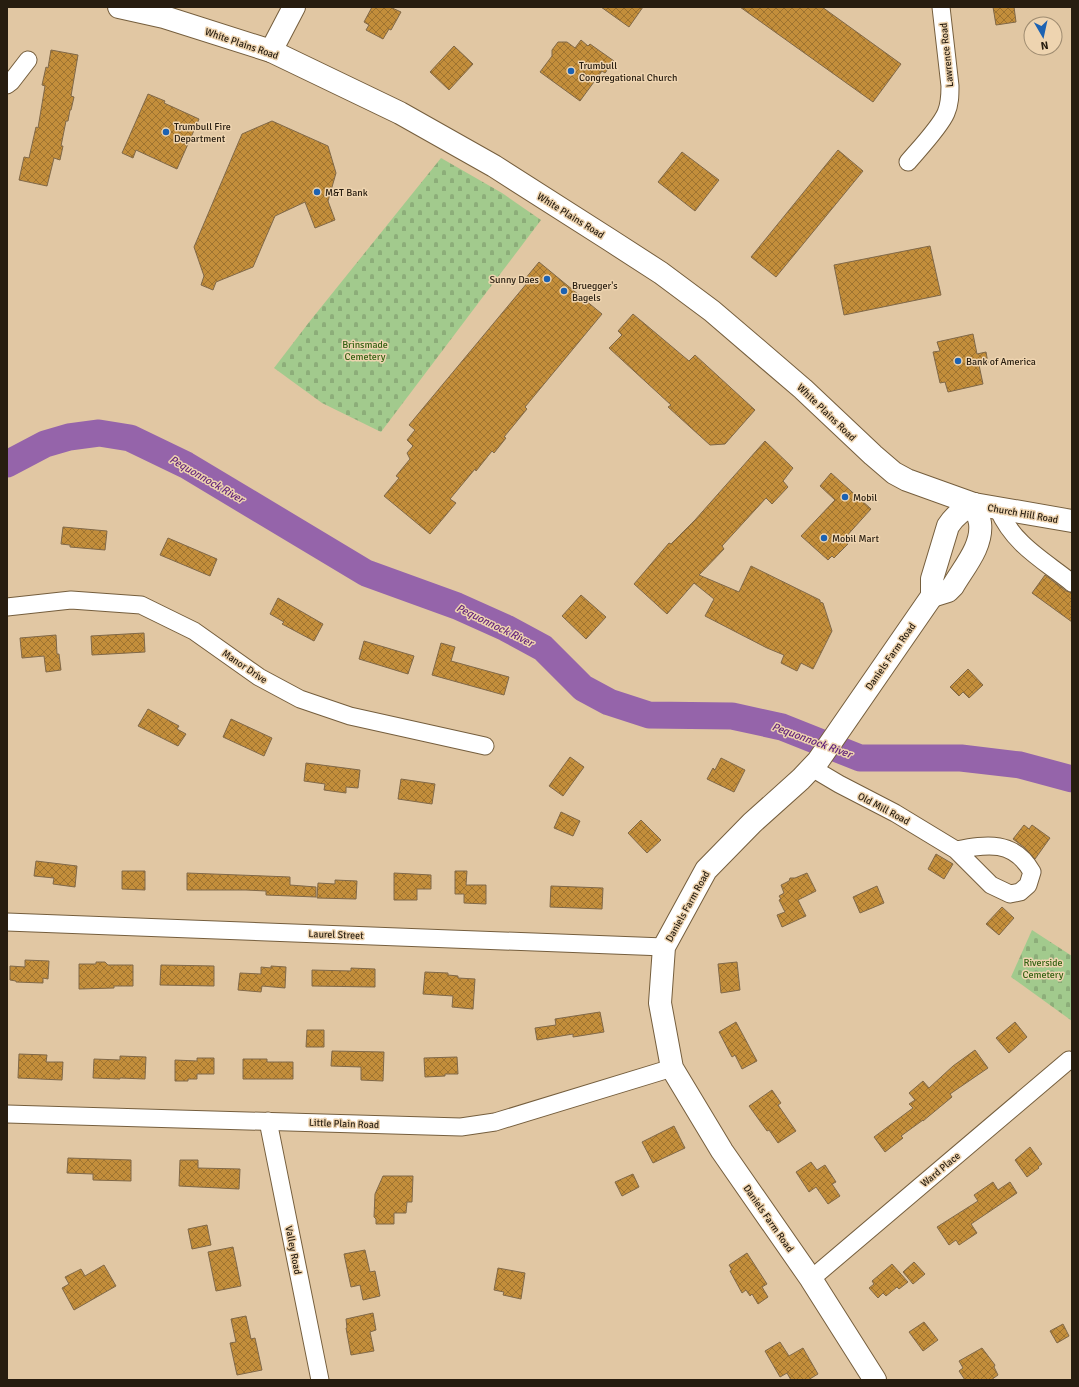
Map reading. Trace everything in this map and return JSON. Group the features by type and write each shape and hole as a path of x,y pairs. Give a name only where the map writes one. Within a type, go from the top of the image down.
{"main road":[{"name":"White Plains Road","path":"119,7 164,17 271,51 400,113 439,134 494,166 661,273 712,311 803,389 857,441 894,473 920,485 974,504"},
{"path":"271,51 294,7"},
{"path":"974,504 980,521 980,537 976,547 953,586 948,591 932,596 932,579 948,526 953,518 974,504"},
{"name":"Church Hill Road","path":"974,504 1072,521"},
{"name":"Daniels Farm Road","path":"875,1380 810,1279 722,1151 672,1068 660,1003 664,947 706,870 752,823 815,764 932,596"}],"street":[{"name":"Lawrence Road","path":"908,162 941,122 946,114 948,105 950,86 940,7"},
{"path":"7,85 28,60"},
{"path":"998,508 1004,522 1023,546 1072,583"},
{"name":"Manor Drive","path":"7,607 71,600 141,605 194,632 259,677 300,698 350,716 484,746"},
{"name":"Old Mill Road","path":"815,764 839,784 895,813 956,850"},
{"name":"Laurel Street","path":"7,922 664,947"},
{"name":"Ward Place","path":"810,1279 1069,1060"},
{"name":"Little Plain Road","path":"7,1114 461,1127 495,1122 672,1068"},
{"name":"Valley Road","path":"268,1121 320,1380"}],"green space":[{"name":"Brinsmade Cemetery","path":"441,158 502,193 541,220 381,432 322,403 274,368"},
{"name":"Riverside Cemetery","path":"1032,930 1072,956 1072,1021 1011,977"}],"building":[{"path":"372,7 390,7 401,12 391,30 389,29 383,39 366,30 369,25 364,22"},
{"path":"601,7 643,7 629,27"},
{"path":"740,7 822,7 901,64 873,102"},
{"path":"993,7 1014,7 1016,22 996,25"},
{"name":"Trumbull Congregational Church","path":"581,40 588,46 590,44 614,61 605,73 602,71 580,101 540,72 552,56 552,50 558,42 567,42 575,48"},
{"path":"454,46 473,64 449,90 430,72"},
{"path":"51,50 78,55 71,96 74,97 68,121 66,121 60,160 54,158 47,186 19,180 24,157 29,158 36,127 38,128 45,86 42,85 46,67 48,68"},
{"path":"148,94 199,119 177,169 136,150 133,158 122,153"},
{"path":"272,121 328,146 336,173 328,201 335,220 315,228 305,202 275,216 253,267 216,282 213,290 201,285 204,276 194,247 242,134"},
{"path":"838,150 863,171 776,277 751,257"},
{"path":"682,152 719,180 695,211 658,182"},
{"path":"930,246 941,295 844,315 834,265"},
{"path":"539,262 602,314 525,407 527,409 504,437 506,438 494,453 492,451 450,499 456,503 430,534 384,496 399,478 396,476 410,459 407,453 413,446 407,440 415,430 409,425 528,282 525,279"},
{"path":"633,314 689,361 695,355 755,410 725,444 710,445 668,407 671,405 609,348 622,335 618,331"},
{"path":"973,334 977,354 986,352 988,363 979,365 983,384 948,392 945,382 940,383 933,352 940,351 937,342"},
{"path":"765,441 793,468 783,481 788,487 772,504 766,498 722,546 724,549 699,575 739,592 751,566 820,600 820,602 823,603 832,631 813,669 801,663 797,671 781,663 784,655 767,648 705,616 714,599 694,583 667,614 634,584 669,543 671,544 695,520"},
{"path":"831,473 871,509 843,540 848,544 834,558 832,556 828,560 801,536 835,500 820,486"},
{"path":"63,527 107,531 105,550 70,547 70,545 61,544"},
{"path":"168,538 217,559 210,576 160,555"},
{"path":"1045,575 1066,591 1072,593 1072,622 1032,593"},
{"path":"581,595 606,617 586,639 562,616"},
{"path":"278,598 323,624 314,641 282,624 284,622 270,614"},
{"path":"144,633 145,652 92,655 91,636"},
{"path":"56,635 57,654 59,654 61,670 46,672 44,656 22,658 20,638"},
{"path":"364,641 414,656 408,674 359,659"},
{"path":"441,643 455,647 451,661 509,677 504,695 432,675"},
{"path":"968,669 983,685 969,698 963,692 959,696 950,687"},
{"path":"148,709 179,726 177,729 186,734 178,746 138,726"},
{"path":"231,719 272,738 264,756 223,737"},
{"path":"570,757 584,767 563,796 549,786"},
{"path":"721,758 745,770 734,792 707,779 713,768 715,770"},
{"path":"306,763 360,770 358,788 346,787 346,793 324,790 325,784 304,781"},
{"path":"401,779 435,784 432,804 398,799"},
{"path":"561,812 580,821 573,836 554,828"},
{"path":"641,820 661,840 647,853 628,833"},
{"path":"1024,825 1029,829 1032,825 1050,838 1035,859 1024,847 1013,839"},
{"path":"936,854 953,864 944,879 928,869"},
{"path":"36,861 77,866 75,887 53,884 54,878 34,876"},
{"path":"122,871 145,871 145,890 122,889"},
{"path":"455,871 467,871 466,885 486,885 486,904 464,903 464,894 455,894"},
{"path":"187,873 290,877 290,885 316,887 316,897 266,895 266,891 187,890"},
{"path":"394,873 431,875 431,889 417,889 417,900 394,900"},
{"path":"807,873 816,891 798,900 806,916 782,927 777,915 785,912 779,900 781,899 779,896 784,893 781,885 789,881 790,878 795,878"},
{"path":"335,880 357,881 356,899 317,898 318,883 335,884"},
{"path":"551,886 603,888 602,909 550,907"},
{"path":"877,886 884,903 860,913 853,897"},
{"path":"1002,907 1014,918 999,935 986,924"},
{"path":"25,960 49,961 48,979 43,978 43,983 16,982 10,980 10,966 25,967"},
{"path":"96,962 105,962 108,965 133,965 133,986 79,989 79,964 96,964"},
{"path":"737,962 740,990 721,993 718,964"},
{"path":"161,965 214,966 214,986 160,985"},
{"path":"271,966 286,967 285,988 262,986 261,992 238,990 240,973 261,974 261,967 271,968"},
{"path":"351,968 375,969 375,987 312,986 312,970 351,971"},
{"path":"425,972 448,973 448,975 458,976 458,978 475,979 473,1009 452,1007 453,996 423,994"},
{"path":"600,1012 604,1032 573,1037 573,1034 537,1040 535,1028 556,1025 555,1019"},
{"path":"736,1022 757,1061 742,1069 735,1055 732,1057 719,1032"},
{"path":"1015,1022 1027,1037 1009,1053 996,1038"},
{"path":"307,1030 324,1030 324,1047 306,1047"},
{"path":"975,1050 988,1068 950,1094 952,1097 923,1121 901,1136 903,1138 885,1152 874,1137 913,1108 909,1104 915,1100 909,1093 923,1081 929,1088 953,1066"},
{"path":"332,1051 384,1052 383,1081 361,1080 361,1067 331,1066"},
{"path":"19,1054 47,1055 46,1062 63,1062 62,1080 18,1078"},
{"path":"120,1056 146,1057 145,1079 93,1078 94,1059 120,1060"},
{"path":"457,1057 458,1074 425,1077 424,1058"},
{"path":"197,1058 214,1058 214,1074 197,1074 197,1079 175,1081 175,1060 197,1061"},
{"path":"243,1059 267,1059 267,1062 293,1062 293,1079 243,1079"},
{"path":"772,1090 781,1103 778,1105 796,1131 778,1143 769,1130 767,1131 749,1106"},
{"path":"674,1126 685,1148 653,1163 642,1142"},
{"path":"1030,1147 1042,1164 1027,1177 1015,1160"},
{"path":"68,1158 131,1160 131,1181 93,1180 93,1174 67,1173"},
{"path":"180,1160 198,1160 198,1168 240,1169 239,1189 179,1186"},
{"path":"811,1162 817,1170 825,1165 836,1182 832,1184 840,1196 828,1204 816,1187 809,1192 796,1172"},
{"path":"633,1174 639,1187 622,1196 615,1182"},
{"path":"383,1176 413,1176 412,1202 407,1202 406,1213 394,1213 394,1224 376,1224 376,1219 374,1217 375,1194"},
{"path":"993,1182 998,1190 1010,1182 1017,1193 971,1224 977,1233 959,1245 956,1240 949,1245 937,1227 978,1201 974,1195"},
{"path":"207,1225 211,1245 192,1249 188,1229"},
{"path":"233,1247 241,1286 216,1291 208,1252"},
{"path":"365,1250 370,1272 375,1271 380,1296 363,1300 360,1285 351,1287 344,1254"},
{"path":"747,1253 767,1284 762,1287 768,1297 758,1304 752,1294 750,1296 746,1290 742,1293 730,1271 732,1270 729,1265"},
{"path":"914,1262 925,1274 913,1284 903,1272"},
{"path":"892,1264 908,1282 899,1289 897,1287 886,1296 883,1293 878,1298 869,1288 874,1284 872,1281"},
{"path":"104,1265 116,1286 74,1310 62,1288 69,1284 65,1277 81,1269 85,1276"},
{"path":"498,1268 525,1273 521,1299 503,1295 504,1292 494,1290"},
{"path":"373,1313 376,1330 370,1332 374,1351 351,1355 346,1328 346,1319"},
{"path":"246,1316 251,1339 255,1338 262,1370 237,1375 230,1343 236,1342 231,1319"},
{"path":"924,1322 938,1340 923,1351 909,1332"},
{"path":"1063,1324 1069,1336 1057,1343 1050,1331"},
{"path":"780,1342 789,1356 803,1348 818,1374 808,1380 791,1380 787,1373 780,1377 765,1351"},
{"path":"982,1348 995,1365 994,1367 998,1375 991,1380 965,1380 959,1371 963,1368 959,1361"}],"waterway":[{"name":"Pequonnock River","path":"7,464 45,444 69,437 99,433 130,438 186,465 366,573 457,606 506,628 543,648 583,688 609,702 649,715 732,716 782,727 860,758 961,758 1020,765 1072,779"}],"place":[{"name":"Trumbull Congregational Church","path":"571,71"},
{"name":"Trumbull Fire Department","path":"166,132"},
{"name":"M&T Bank","path":"317,192"},
{"name":"Sunny Daes","path":"547,279"},
{"name":"Bruegger's Bagels","path":"564,291"},
{"name":"Bank of America","path":"958,361"},
{"name":"Mobil","path":"845,497"},
{"name":"Mobil Mart","path":"824,538"}]}
